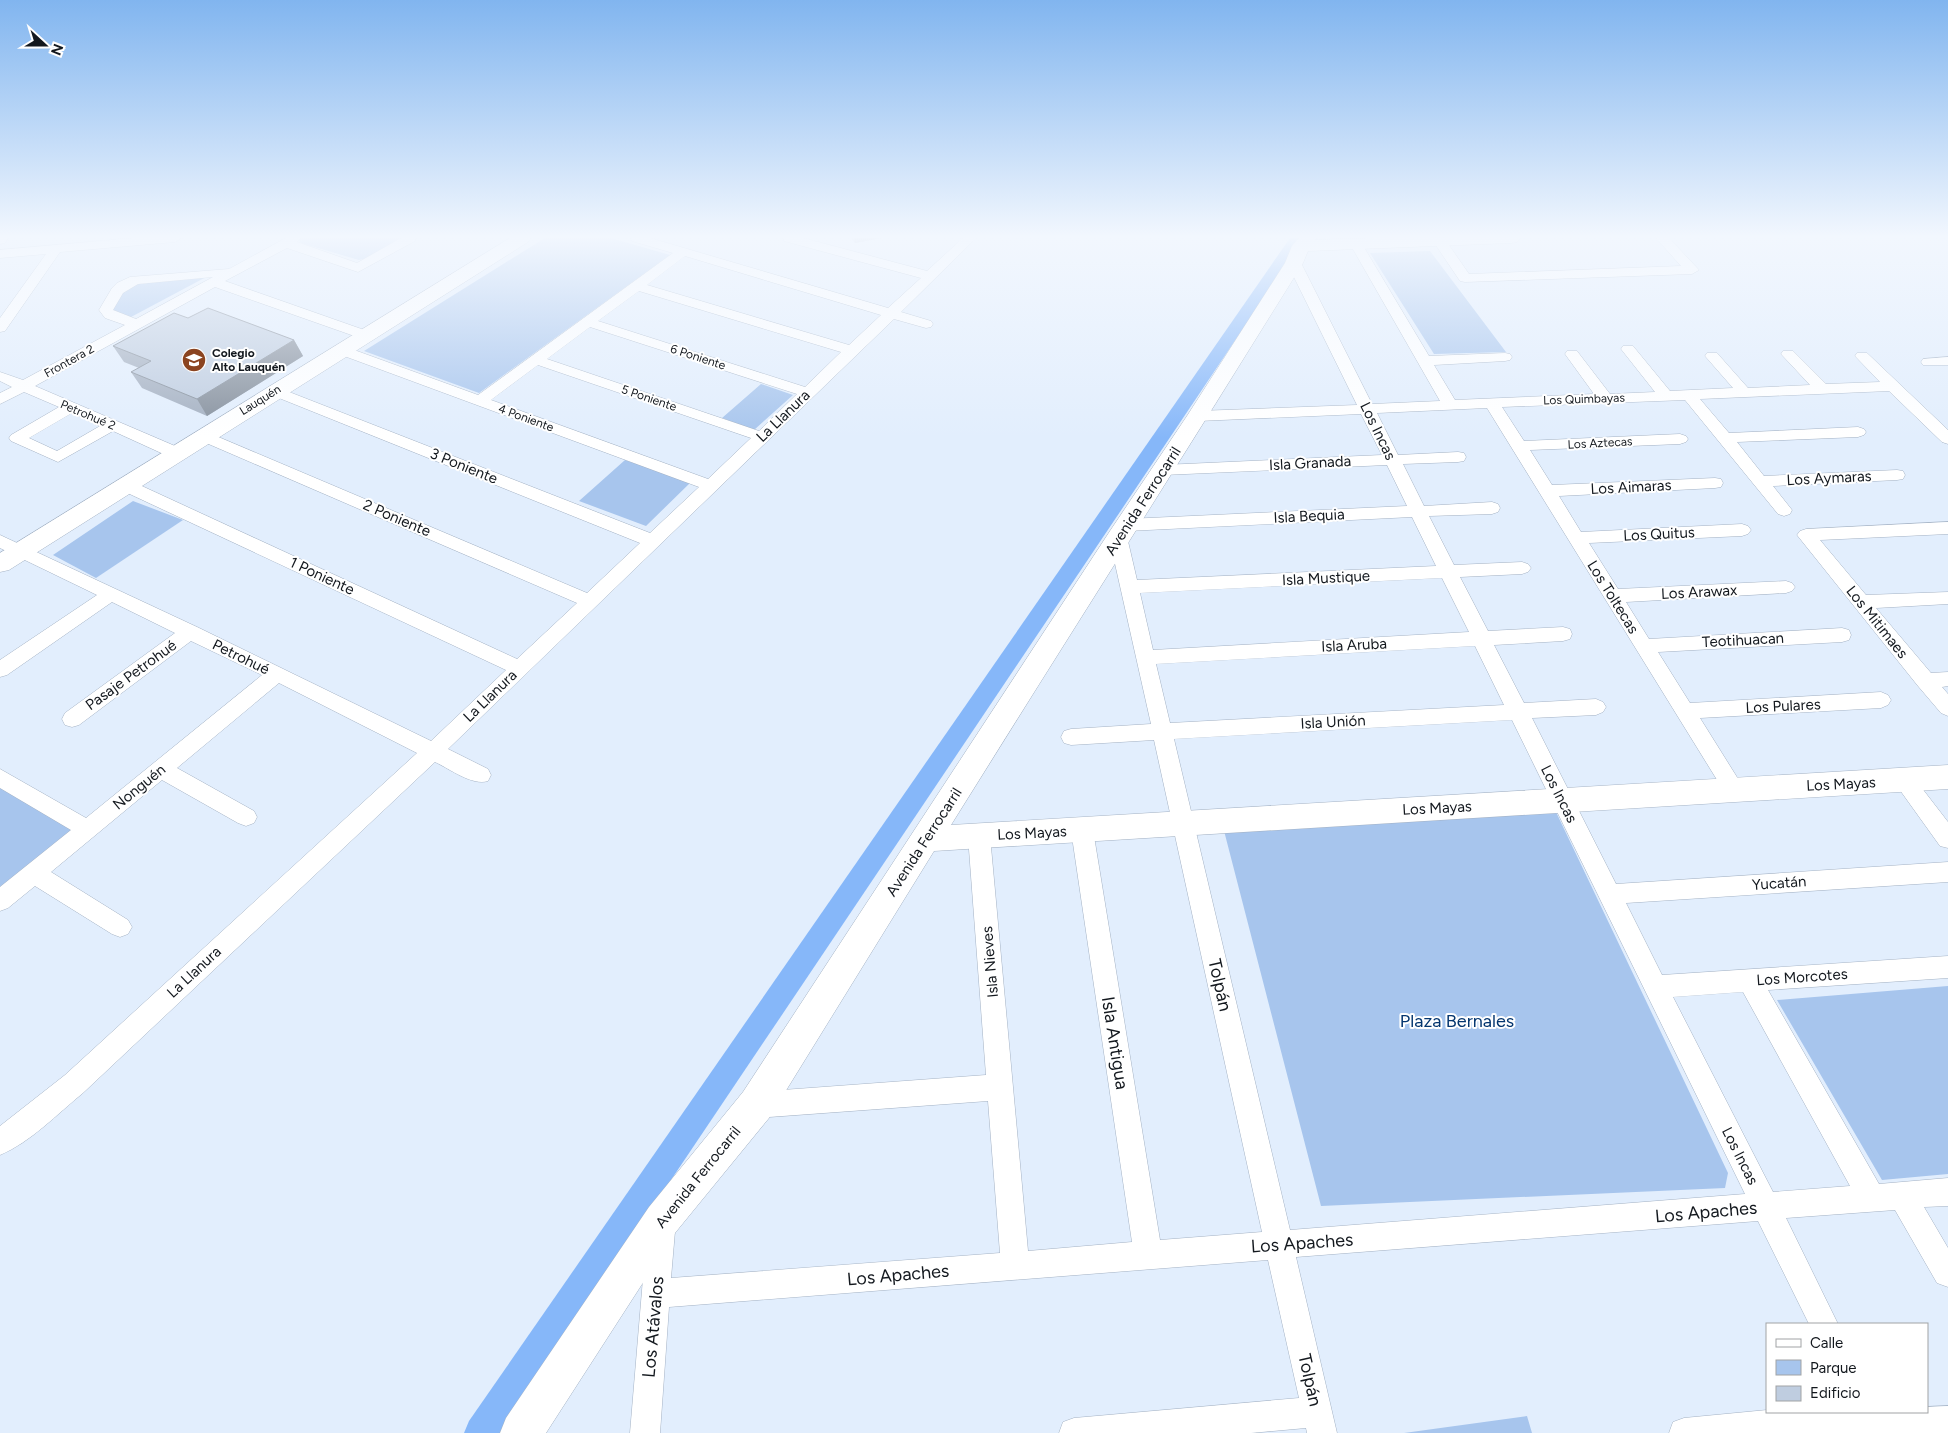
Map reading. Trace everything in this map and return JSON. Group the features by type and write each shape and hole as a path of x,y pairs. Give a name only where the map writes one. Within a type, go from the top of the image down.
{"street":[{"path":"0,328 16,305"},
{"path":"109,305 106,310 110,315 136,324"},
{"name":"Frontera 2","path":"0,399 172,305"},
{"path":"279,305 365,335"},
{"name":"Lauquén","path":"0,564 10,546 124,485 414,305"},
{"path":"480,401 611,305"},
{"path":"699,305 852,351"},
{"path":"863,305 926,324"},
{"name":"La Llanura","path":"0,1142 74,1084 432,752 900,305"},
{"name":"Avenida Ferrocarril","path":"521,1433 662,1220 756,1105 1198,416 1267,305"},
{"name":"Los Incas","path":"1324,305 1367,409 1392,460 1823,1323"},
{"path":"1392,305 1450,405"},
{"name":"6 Poniente","path":"588,322 808,393"},
{"path":"1628,349 1666,396"},
{"name":"4 Poniente","path":"341,350 710,486"},
{"path":"1572,354 1605,398"},
{"path":"1788,354 1822,389"},
{"path":"1712,356 1744,392"},
{"path":"1862,356 1948,439"},
{"path":"1425,361 1505,357"},
{"name":"5 Poniente","path":"536,360 762,437"},
{"path":"1928,362 1948,361"},
{"name":"Petrohué 2","path":"0,376 176,453"},
{"name":"Los Quimbayas","path":"1198,416 1892,386"},
{"name":"3 Poniente","path":"274,392 653,541"},
{"path":"1689,395 1784,510"},
{"name":"Los Toltecas","path":"1492,403 1734,790"},
{"path":"71,407 16,438 58,458 112,425"},
{"path":"1725,438 1858,432"},
{"name":"2 Poniente","path":"203,436 590,600"},
{"name":"Los Aztecas","path":"1519,446 1680,439"},
{"name":"Isla Granada","path":"1163,470 1458,457"},
{"name":"Los Aymaras","path":"1760,481 1897,475"},
{"name":"Los Aimaras","path":"1547,491 1715,483"},
{"name":"1 Poniente","path":"124,485 520,668"},
{"name":"Isla Bequia","path":"1123,531 1418,511 1492,508"},
{"name":"Los Mitimaes","path":"1948,528 1806,536 1948,708"},
{"name":"Los Quitus","path":"1576,538 1742,530"},
{"name":"Tolpán","path":"1123,531 1130,587 1162,732 1320,1422"},
{"name":"Petrohué","path":"10,546 278,674 481,776"},
{"name":"Isla Mustique","path":"1130,587 1522,568"},
{"name":"Los Arawax","path":"1612,596 1786,587"},
{"path":"0,670 111,594"},
{"path":"1861,602 1948,598"},
{"name":"Pasaje Petrohué","path":"72,718 190,632"},
{"name":"Isla Aruba","path":"1146,657 1563,634"},
{"name":"Teotihuacan","path":"1643,646 1842,635"},
{"name":"Nonguén","path":"0,901 278,674"},
{"path":"1925,681 1948,679"},
{"name":"Los Pulares","path":"1684,711 1881,700"},
{"name":"Isla Unión","path":"1070,737 1596,707"},
{"path":"161,770 246,818"},
{"name":"Los Mayas","path":"925,839 1948,777"},
{"path":"0,778 87,829"},
{"path":"1904,780 1948,839"},
{"name":"Isla Antigua","path":"1082,830 1148,1255"},
{"name":"Isla Nieves","path":"979,836 1015,1266"},
{"name":"Yucatán","path":"1609,894 1948,872"},
{"path":"34,873 120,927"},
{"name":"Los Morcotes","path":"1656,987 1948,967"},
{"path":"1750,981 1872,1198"},
{"path":"756,1105 1000,1087"},
{"name":"Los Apaches","path":"656,1294 1948,1192"},
{"path":"1902,1196 1948,1273"},
{"name":"Los Atávalos","path":"644,1433 662,1220"},
{"path":"1684,1433 1872,1422 1948,1421"},
{"path":"1074,1433 1320,1422"}],"green space":[{"path":"115,305 154,305 131,317 112,310"},
{"path":"438,305 601,305 479,393 364,351"},
{"path":"1403,305 1471,305 1506,352 1434,354"},
{"path":"761,384 793,395 754,430 722,418"},
{"path":"625,460 691,482 646,526 579,501"},
{"path":"133,501 183,520 96,578 53,555"},
{"path":"0,784 80,831 0,896"},
{"name":"Plaza Bernales","path":"1556,812 1728,1173 1725,1188 1321,1206 1222,823"},
{"path":"1948,986 1948,1174 1882,1180 1777,1000"},
{"path":"1527,1416 1532,1433 1404,1433"}],"building":[{"name":"Colegio Alto Lauquén","path":"208,308 294,340 197,399 131,372 151,361 113,346 174,313 188,318"}],"waterway":[{"path":"481,1433 1251,305"}],"place":[{"name":"Colegio Alto Lauquén","path":"194,360"}]}
